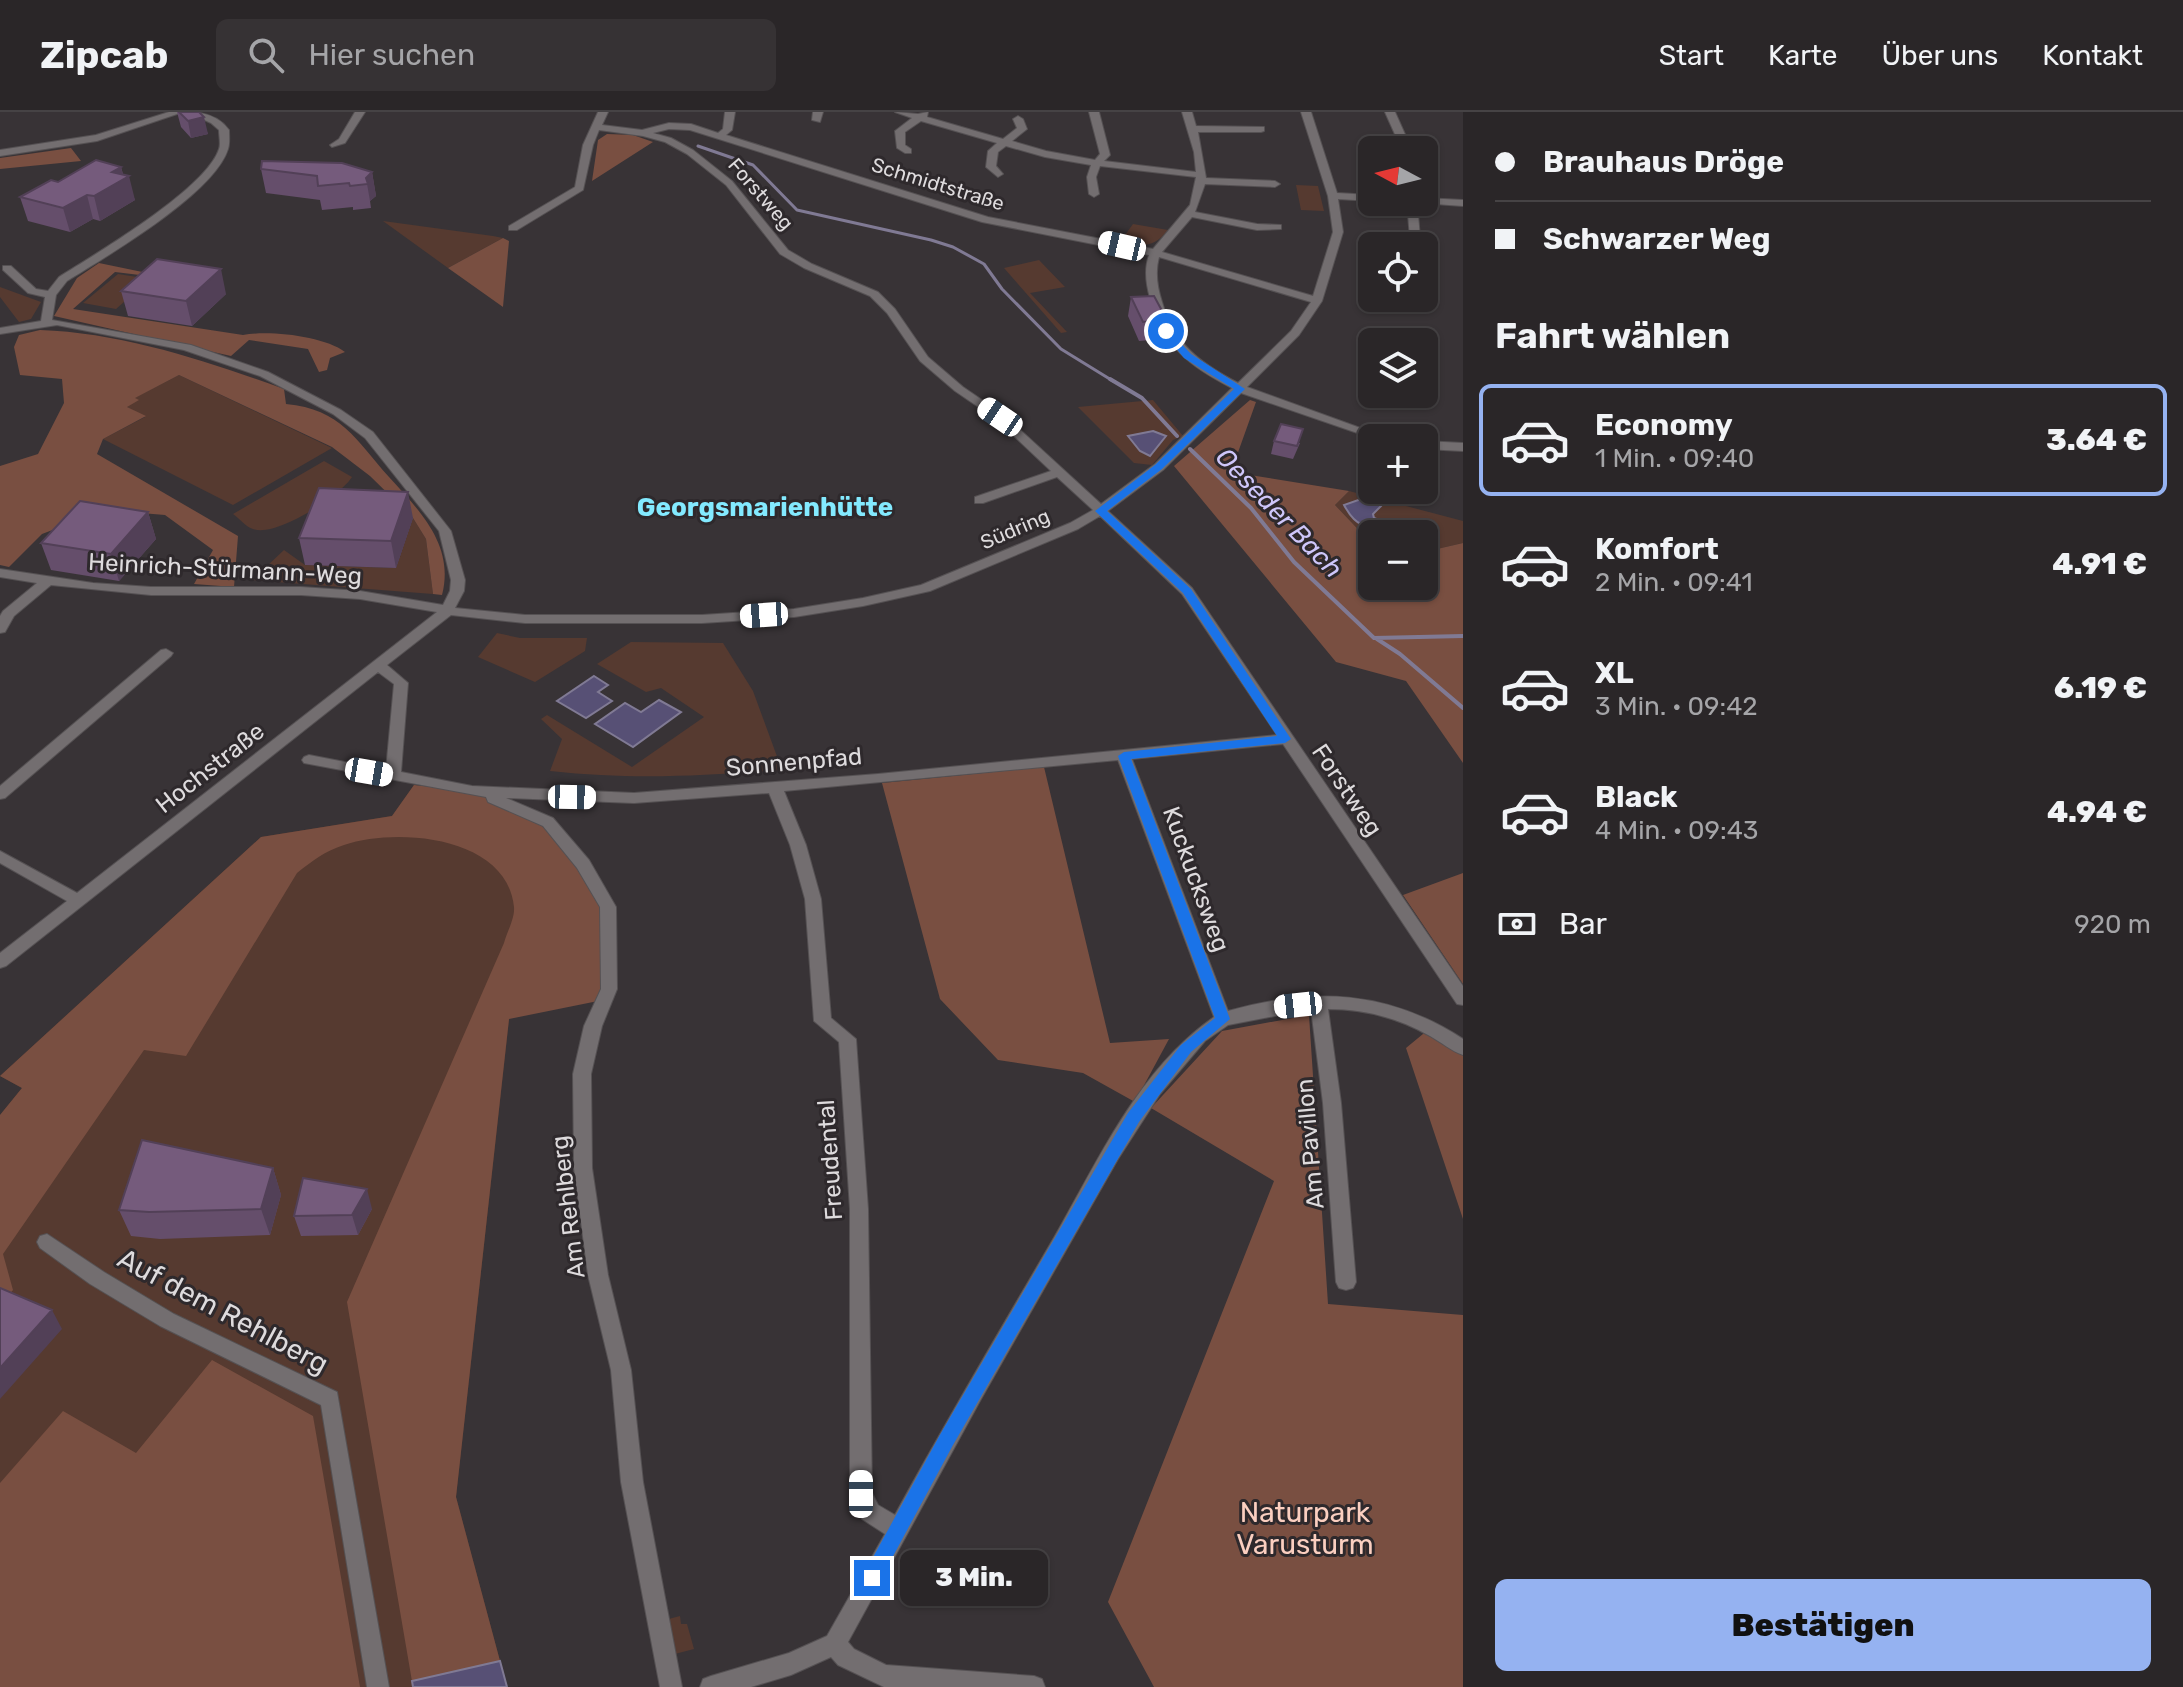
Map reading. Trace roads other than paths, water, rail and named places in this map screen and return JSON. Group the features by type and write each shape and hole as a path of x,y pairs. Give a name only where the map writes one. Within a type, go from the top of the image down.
{"street":[{"path":"0,153 97,138 178,112"},
{"path":"46,322 51,295 63,279 185,198 216,160 225,137 219,124 192,112"},
{"path":"335,145 342,141 360,112"},
{"path":"513,228 580,188 585,153 603,112"},
{"path":"721,135 727,130 730,112"},
{"path":"900,112 924,115 1005,142 1096,164 1275,184"},
{"path":"1094,112 1105,155 1089,177 1094,194"},
{"path":"1187,112 1202,178 1199,197 1189,214 1155,253 1151,265 1155,303 1166,331 1187,356 1240,389 1358,430"},
{"name":"Südring","path":"447,611 525,619 688,619 794,613 925,588 1074,526 1100,511 1159,467 1240,389 1295,333 1317,301 1338,232 1333,196 1306,112"},
{"path":"1390,112 1401,136"},
{"path":"908,151 900,146 900,131 924,115"},
{"path":"998,174 991,167 993,151 1022,129 1018,119"},
{"name":"Schmidtstraße","path":"644,133 677,126 721,135 986,220 1155,253 1317,301"},
{"name":"Forstweg","path":"595,127 644,133 668,140 710,166 729,183 784,252 808,266 874,294 891,311 924,359 959,389 1000,417 1187,591 1463,999"},
{"path":"1193,129 1261,129"},
{"path":"1333,196 1358,197"},
{"path":"1438,202 1463,203"},
{"path":"1189,214 1257,227 1277,227"},
{"path":"7,268 32,291 51,295"},
{"path":"0,331 46,322 90,327 187,347 264,374 348,419 369,435 445,531 458,580 457,591 447,611"},
{"path":"1438,446 1463,447"},
{"path":"979,500 1059,472"},
{"name":"Heinrich-Stürmann-Weg","path":"0,573 93,587 151,591 301,591 360,595 447,611"},
{"path":"0,629 8,614 48,580"},
{"name":"Hochstraße","path":"0,962 447,611"},
{"path":"0,794 166,653"},
{"path":"378,665 401,683 393,776"},
{"name":"Sonnenpfad","path":"309,760 472,791 634,798 775,788 1285,739"},
{"name":"Kuckucksweg","path":"1124,756 1223,1019"},
{"name":"Freudental","path":"775,788 798,845 813,899 823,1021 847,1039 859,1209 861,1494 870,1512 898,1530"},
{"name":"Am Rehlberg","path":"472,791 514,805 548,822 583,864 608,907 609,989 593,1026 582,1074 583,1168 598,1275 621,1370 632,1482 671,1687"},
{"path":"0,856 79,901"},
{"path":"711,1687 791,1664 835,1644 1134,1117 1186,1048 1223,1019 1276,1007 1319,1003 1365,1004 1401,1012 1433,1027 1463,1048"},
{"name":"Am Pavillon","path":"1319,1003 1332,1103 1346,1282"},
{"name":"Auf dem Rehlberg","path":"47,1242 97,1278 167,1320 330,1399 378,1687"},
{"path":"835,1644 846,1657 886,1682 1034,1687"}],"waterway":[{"name":"Oeseder Bach","path":"698,146 753,165 797,210 931,240 953,247 984,264 1002,289 1061,349 1113,381"},
{"name":"Oeseder Bach","path":"1110,379 1142,398 1177,436"},
{"name":"Oeseder Bach","path":"1190,449 1251,508 1294,562 1374,638 1463,636"},
{"name":"Oeseder Bach","path":"1377,639 1400,654 1463,708"}],"district":[{"name":"Georgsmarienhütte","path":"765,507"}],"park label":[{"name":"Naturpark Varusturm","path":"1305,1528"}]}
